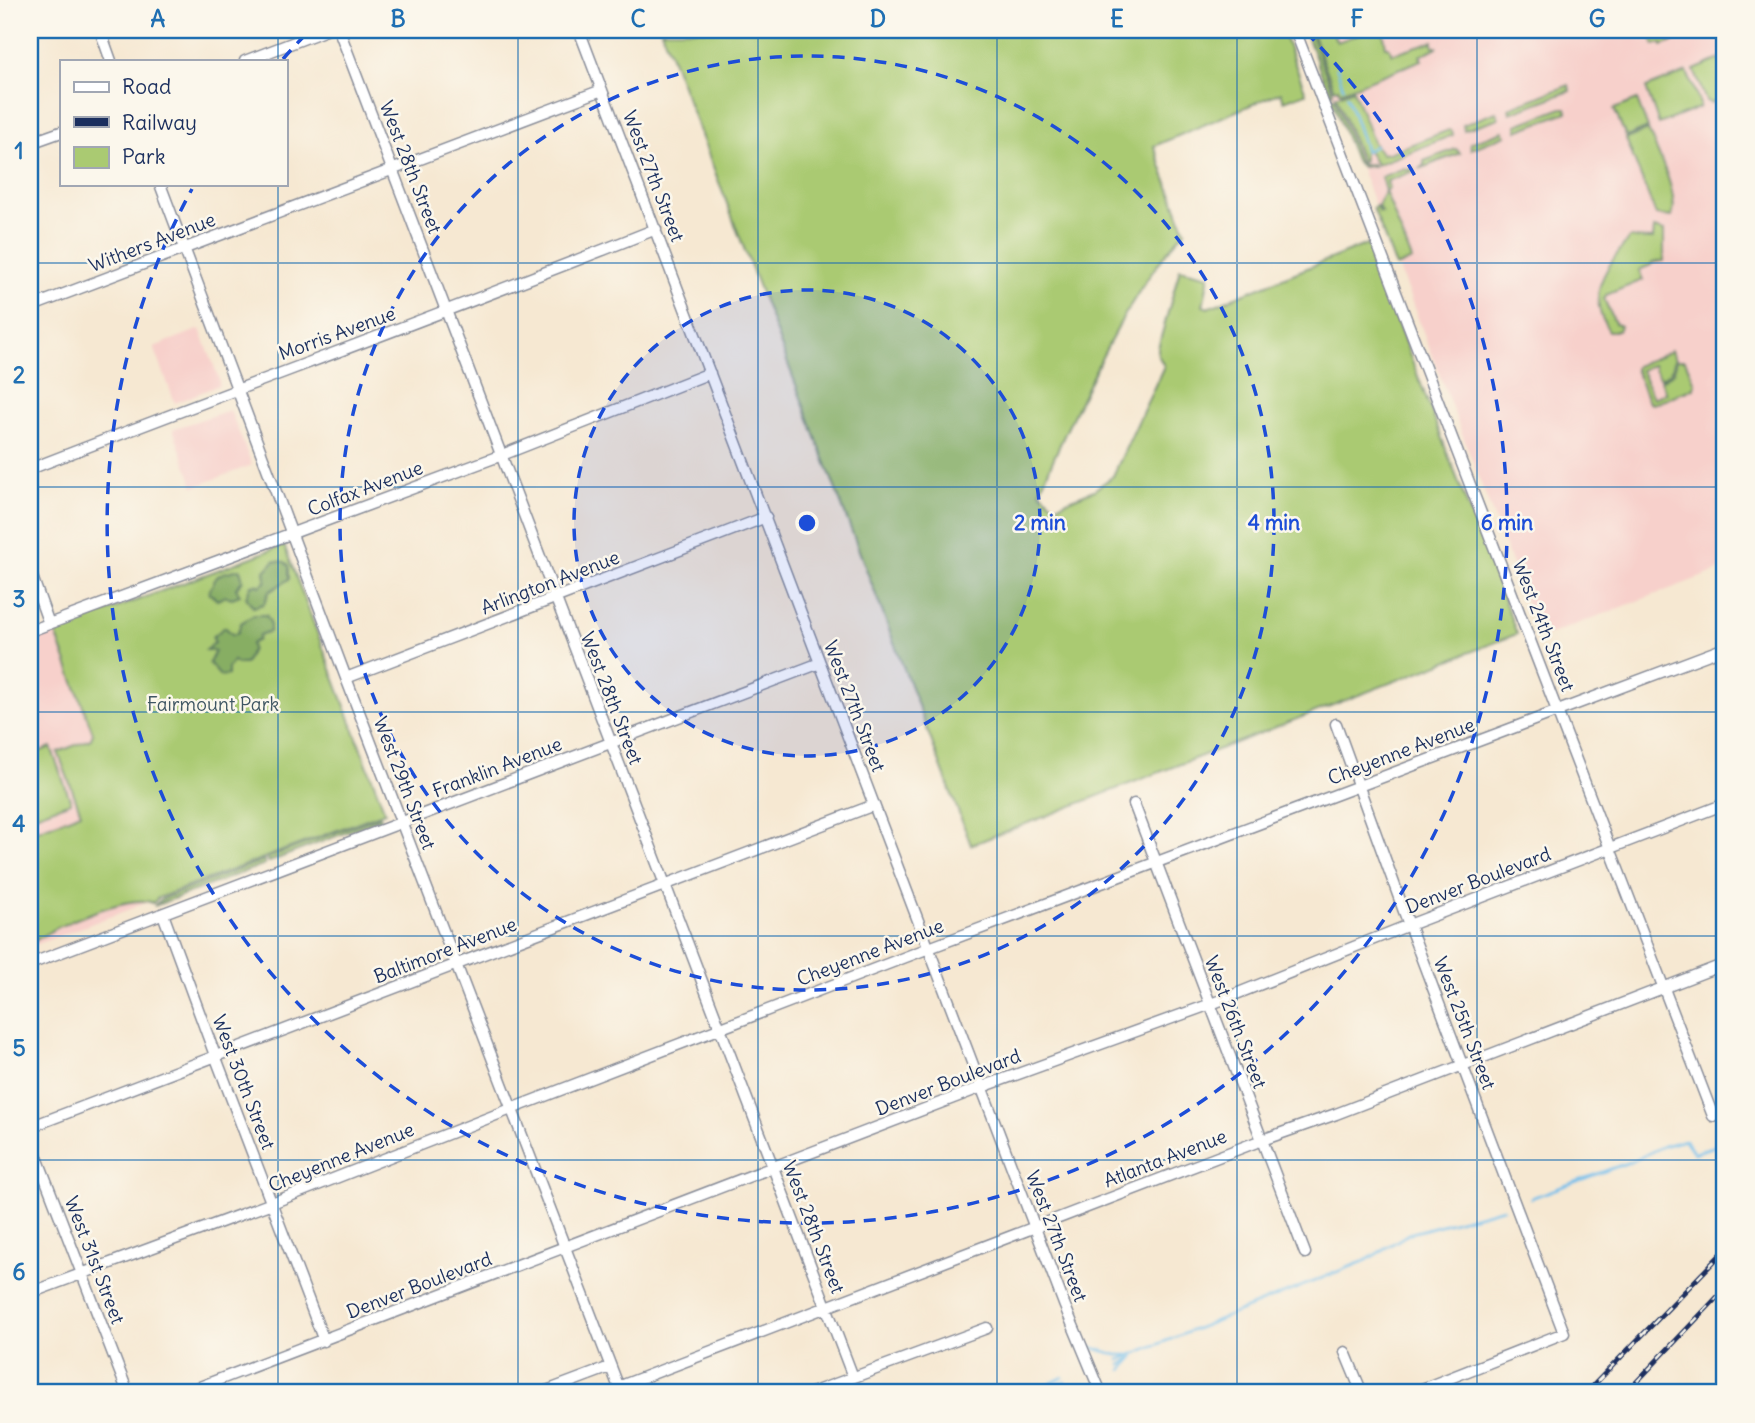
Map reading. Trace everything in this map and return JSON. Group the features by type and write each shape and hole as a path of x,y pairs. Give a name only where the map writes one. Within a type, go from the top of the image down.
{"street":[{"path":"100,30 111,60"},
{"path":"248,60 326,30"},
{"name":"West 28th Street","path":"339,30 853,1377"},
{"name":"West 27th Street","path":"579,30 1101,1393"},
{"name":"West 24th Street","path":"1295,30 1713,1116"},
{"name":"Withers Avenue","path":"30,307 602,90"},
{"path":"30,144 60,132"},
{"name":"West 29th Street","path":"161,186 619,1390"},
{"name":"Morris Avenue","path":"30,469 238,388 447,312 656,229"},
{"name":"Colfax Avenue","path":"30,631 292,535 710,373"},
{"name":"Arlington Avenue","path":"346,678 766,517"},
{"path":"30,571 49,624"},
{"name":"Cheyenne Avenue","path":"30,1293 272,1203 929,948 1725,648"},
{"name":"Franklin Avenue","path":"30,964 820,663"},
{"name":"West 25th Street","path":"1336,724 1409,925 1564,1333 1412,1393"},
{"name":"West 26th Street","path":"1134,804 1306,1253"},
{"name":"Denver Boulevard","path":"184,1393 982,1087 1211,1004 1725,804"},
{"name":"Baltimore Avenue","path":"30,1127 874,805"},
{"name":"West 30th Street","path":"163,914 324,1341"},
{"name":"Atlanta Avenue","path":"619,1390 1035,1226 1725,964"},
{"name":"West 31st Street","path":"30,1139 128,1393"},
{"path":"811,1393 986,1328"},
{"path":"1345,1352 1362,1393"},
{"path":"541,1393 610,1367"}],"shaded area":[{"path":"1308,30 1725,30 1725,568 1540,638"},
{"path":"200,329 219,385 175,403 154,347"},
{"path":"230,410 252,465 194,487 173,429"},
{"path":"55,631 156,899 30,947 30,641"}],"green space":[{"path":"661,30 1282,30 1306,93 1284,101 1281,92 1154,146 1185,231 1155,267 1118,326 1056,452 1040,491 1055,506 1094,490 1113,476 1164,366 1158,355 1158,348 1180,269 1209,276 1203,306 1208,308 1367,244 1517,634 971,845"},
{"path":"1305,30 1309,30 1333,93 1329,94"},
{"path":"1311,30 1331,30 1337,42 1370,30 1383,30 1386,47 1389,47 1392,54 1433,41 1433,45 1437,47 1420,56 1422,60 1340,92 1338,88 1334,89"},
{"path":"1666,30 1678,40 1662,46 1661,43 1654,45 1650,35"},
{"path":"1720,59 1725,79 1719,82 1725,98 1711,103 1706,101 1694,70"},
{"path":"1687,72 1700,104 1699,108 1659,124 1646,88"},
{"path":"1569,85 1570,91 1510,113 1509,108"},
{"path":"1353,89 1374,144 1382,154 1449,130 1453,135 1376,165 1368,150 1364,152 1362,162 1336,96"},
{"path":"1334,97 1359,162 1373,166 1362,167 1355,160 1331,98"},
{"path":"1637,100 1648,128 1626,137 1614,109"},
{"path":"1566,108 1567,112 1517,131 1517,125"},
{"path":"1496,112 1499,118 1464,130 1463,125"},
{"path":"1648,130 1670,186 1674,208 1672,217 1656,215 1626,139"},
{"path":"1503,131 1506,135 1471,149 1470,143"},
{"path":"1456,149 1460,153 1419,169 1424,165 1424,161"},
{"path":"1405,168 1413,168 1414,171 1387,181 1389,188 1385,191 1381,177"},
{"path":"1385,191 1412,260 1396,267 1373,208 1376,206 1381,212 1378,206"},
{"path":"1654,228 1664,231 1664,261 1652,263 1639,270 1643,280 1606,295 1604,299 1615,323 1620,326 1618,331 1609,331 1598,305 1601,281 1629,238 1653,239"},
{"path":"1671,351 1675,359 1671,372 1660,379 1653,365 1641,370 1653,398 1666,393 1661,381 1673,373 1677,360 1685,360 1695,383 1694,388 1653,404 1649,403 1636,366"},
{"name":"Fairmount Park","path":"284,545 385,812 158,898 153,903 128,902 73,920 34,942 30,932 30,833 81,813 58,752 91,739 93,733 55,631"},
{"path":"274,561 285,562 289,566 289,579 269,592 264,604 253,607 246,597 251,585 260,586 266,581 265,571"},
{"path":"240,569 243,580 236,588 240,595 217,600 209,592 220,574"},
{"path":"254,615 266,615 270,622 270,631 259,635 258,640 251,644 252,649 245,664 233,661 228,668 228,675 220,676 209,663 215,651 206,650 215,642 212,637 225,627 233,635 238,632 241,623"},
{"path":"51,747 71,802 35,815 30,800 30,755"},
{"path":"380,816 381,819 269,862 267,858"},
{"path":"264,860 265,864 154,906 162,899"}],"waterway":[{"path":"1337,68 1343,87"},
{"path":"1347,96 1366,151 1375,146"},
{"path":"1531,1198 1635,1160 1663,1146 1685,1140 1694,1153 1715,1146 1718,1130 1725,1126"},
{"path":"1119,1360 1367,1260 1408,1234 1503,1208"},
{"path":"1091,1347 1117,1355 1133,1355"},
{"path":"1122,1370 1134,1357"},
{"path":"1121,1365 1131,1358"},
{"path":"1043,1387 1063,1377"},
{"path":"1031,1393 1065,1382"},
{"path":"1044,1390 1066,1386"},
{"path":"860,1387 863,1393"},
{"path":"1038,1392 1068,1391"}],"railway":[{"path":"1586,1393 1725,1250"},
{"path":"1626,1393 1725,1289"}]}
